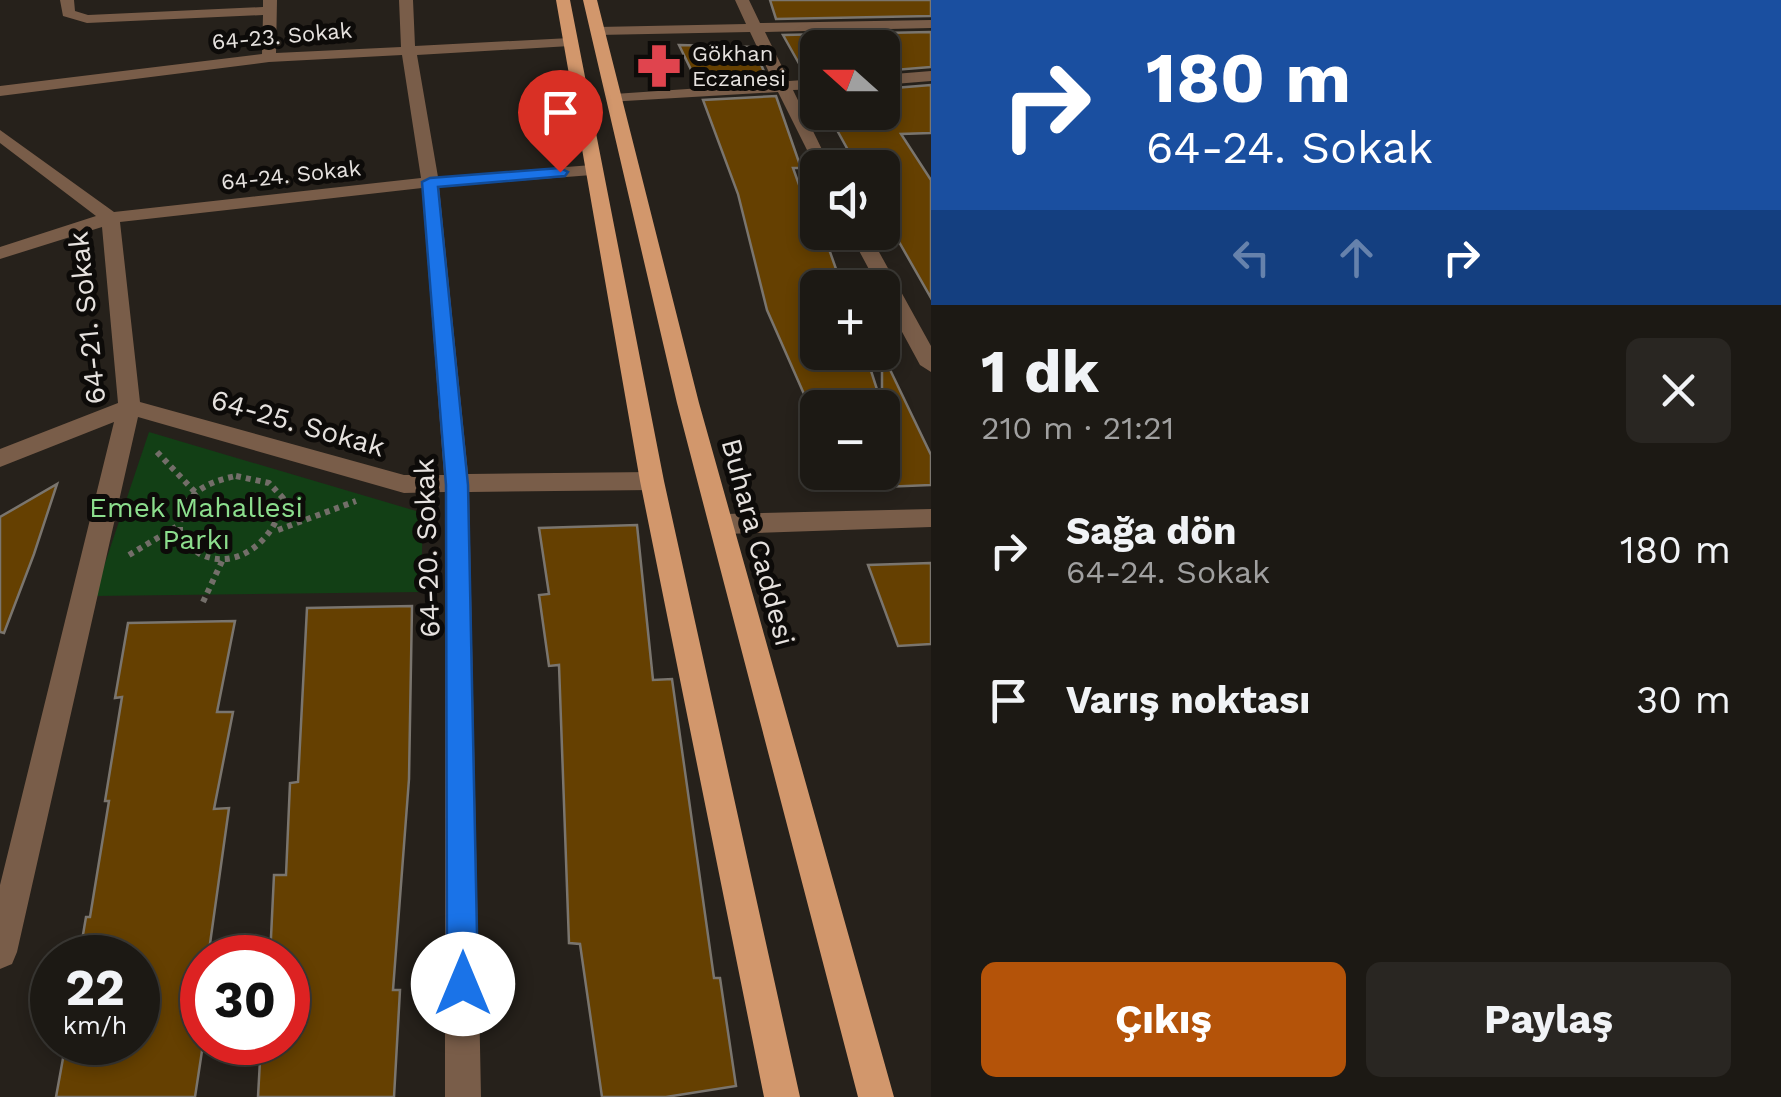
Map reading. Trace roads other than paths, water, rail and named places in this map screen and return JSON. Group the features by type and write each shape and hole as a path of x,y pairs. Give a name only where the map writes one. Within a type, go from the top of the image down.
{"main road":[{"path":"563,0 652,481 782,1097"},
{"name":"Buhara Caddesi","path":"590,0 688,403 724,524 876,1097"}],"street":[{"path":"68,0 68,12 87,19 270,5 269,58"},
{"name":"64-20. Sokak","path":"406,0 408,48 430,182 457,485 463,1097"},
{"path":"742,0 815,150"},
{"path":"598,31 931,24"},
{"name":"64-23. Sokak","path":"0,91 269,58 570,42"},
{"path":"900,79 931,76"},
{"path":"614,99 800,86"},
{"name":"64-21. Sokak","path":"0,135 110,218 129,406 0,952"},
{"name":"64-24. Sokak","path":"0,253 110,218 430,182 592,170"},
{"path":"868,250 931,366"},
{"path":"0,458 129,406"},
{"name":"64-25. Sokak","path":"129,406 404,484 652,481"},
{"path":"724,524 931,518"}],"place":[{"name":"Gökhan Eczanesi","path":"659,66"}],"park label":[{"name":"Emek Mahallesi Parkı","path":"196,523"}]}
